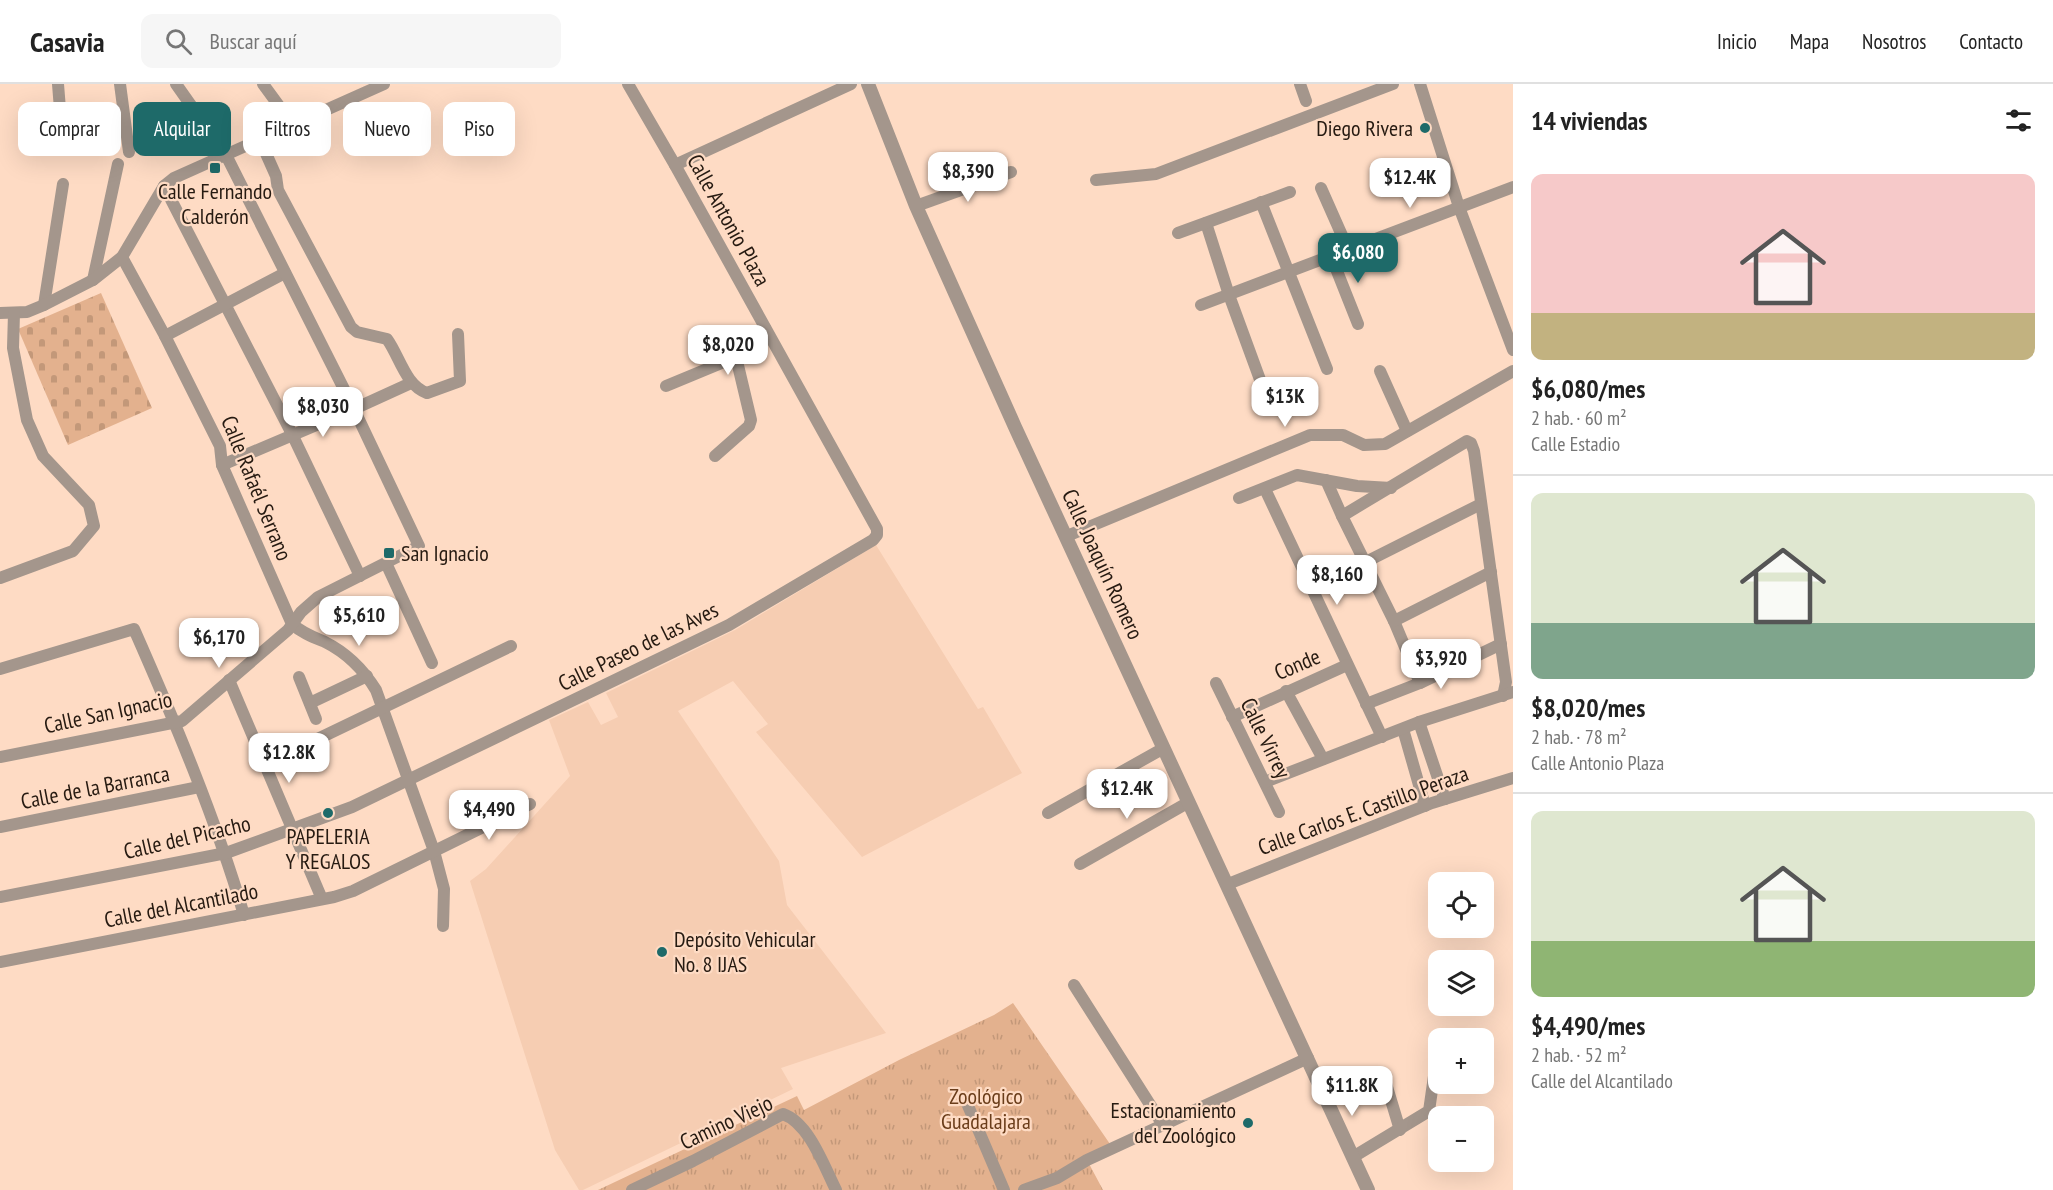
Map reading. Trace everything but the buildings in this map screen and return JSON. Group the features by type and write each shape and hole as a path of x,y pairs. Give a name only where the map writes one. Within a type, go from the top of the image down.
{"street":[{"path":"58,84 59,102"},
{"path":"120,84 129,152"},
{"path":"176,84 189,102"},
{"path":"263,84 276,102"},
{"path":"331,108 384,84"},
{"name":"Calle Antonio Plaza","path":"628,84 877,529 877,535"},
{"path":"675,165 851,84"},
{"name":"Calle Joaquín Romero","path":"868,84 916,206 1368,1190"},
{"path":"1300,84 1306,101"},
{"path":"1096,180 1156,174 1393,84"},
{"path":"1420,84 1459,207 1513,350"},
{"path":"0,313 27,312 93,280 122,257 164,186 174,178 224,156"},
{"path":"226,156 354,409"},
{"path":"267,156 276,176 278,190 351,327 357,332 387,339 411,382 419,390 427,393 460,381 458,334"},
{"path":"93,280 118,164"},
{"path":"916,206 1011,172"},
{"path":"44,305 63,184"},
{"path":"164,186 292,434 360,576"},
{"path":"1201,305 1513,187"},
{"path":"1321,188 1348,249"},
{"path":"1178,233 1290,192"},
{"path":"1261,202 1327,369"},
{"path":"1206,223 1229,295 1266,396"},
{"path":"1330,256 1358,324"},
{"name":"Calle Rafaél Serrano","path":"122,257 165,336 220,446 222,465 292,624"},
{"path":"165,336 285,273"},
{"path":"0,578 73,551 94,526 89,505 43,456 27,420 13,348 14,313"},
{"path":"666,386 736,357 765,328"},
{"path":"715,456 749,426 751,420 736,357"},
{"path":"1067,536 1310,435 1342,435 1364,445 1384,444 1513,370"},
{"path":"1380,371 1407,431"},
{"path":"222,465 354,409 411,382"},
{"name":"Calle San Ignacio","path":"0,757 182,721 288,630 301,612 318,597 419,546 354,409"},
{"path":"1265,782 1419,722 1508,694 1472,443 1467,441 1342,516"},
{"path":"1239,498 1297,475 1357,486 1391,488"},
{"path":"1326,480 1394,621 1420,683"},
{"path":"1265,489 1382,737"},
{"path":"1312,589 1481,504"},
{"name":"Calle Paseo de las Aves","path":"409,780 729,625 873,540 877,535"},
{"path":"386,563 432,663"},
{"path":"1394,621 1491,572"},
{"path":"292,624 298,630 338,649 354,662 367,676 383,707 434,851 444,889 443,926"},
{"path":"0,669 134,629 175,722 226,853 244,915"},
{"path":"1366,704 1420,683 1501,644"},
{"path":"301,747 511,646"},
{"name":"Conde","path":"1232,717 1347,665"},
{"path":"309,703 367,676"},
{"path":"299,677 316,719"},
{"path":"229,680 322,899"},
{"name":"Calle Virrey","path":"1216,683 1279,812"},
{"path":"1286,691 1323,759"},
{"path":"1419,722 1445,799"},
{"path":"1403,729 1425,806"},
{"path":"1048,813 1164,748"},
{"path":"1418,777 1436,772"},
{"name":"Calle Carlos E. Castillo Peraza","path":"1228,884 1425,806 1513,778"},
{"name":"Calle del Picacho","path":"0,897 226,853 352,807 409,780"},
{"name":"Calle de la Barranca","path":"0,827 199,788"},
{"path":"1080,864 1189,802"},
{"name":"Calle del Alcantilado","path":"0,962 244,915 353,891 530,804"},
{"path":"1074,985 1163,1125"},
{"path":"1024,1190 1057,1178 1087,1160 1308,1058"},
{"path":"1384,1077 1400,1130"},
{"path":"1353,1158 1430,1111 1432,1094"},
{"path":"966,1101 1004,1190"},
{"name":"Camino Viejo","path":"632,1190 693,1161 783,1113 794,1118 805,1130 836,1190"}],"shaded area":[{"name":"Depósito Vehicular No. 8 IJAS","path":"876,545 978,709 983,707 1022,773 862,857 756,732 768,724 733,681 678,711 779,861 787,905 886,1033 781,1068 793,1089 579,1190 555,1150 470,881 486,869 570,776 549,720 588,702 601,725 618,717 606,693 735,630"}],"green space":[{"path":"101,293 152,408 68,445 18,329"},
{"name":"Zoológico Guadalajara","path":"1013,1003 1110,1144 1087,1160 1103,1190 598,1190 797,1096 804,1110 899,1060 994,1015"}],"place":[{"name":"Diego Rivera","path":"1425,128"},
{"name":"Calle Fernando Calderón","path":"215,168"},
{"name":"San Ignacio","path":"389,553"},
{"name":"PAPELERIA Y REGALOS","path":"328,813"},
{"name":"Depósito Vehicular No. 8 IJAS","path":"662,952"},
{"name":"Estacionamiento del Zoológico","path":"1248,1123"}]}
